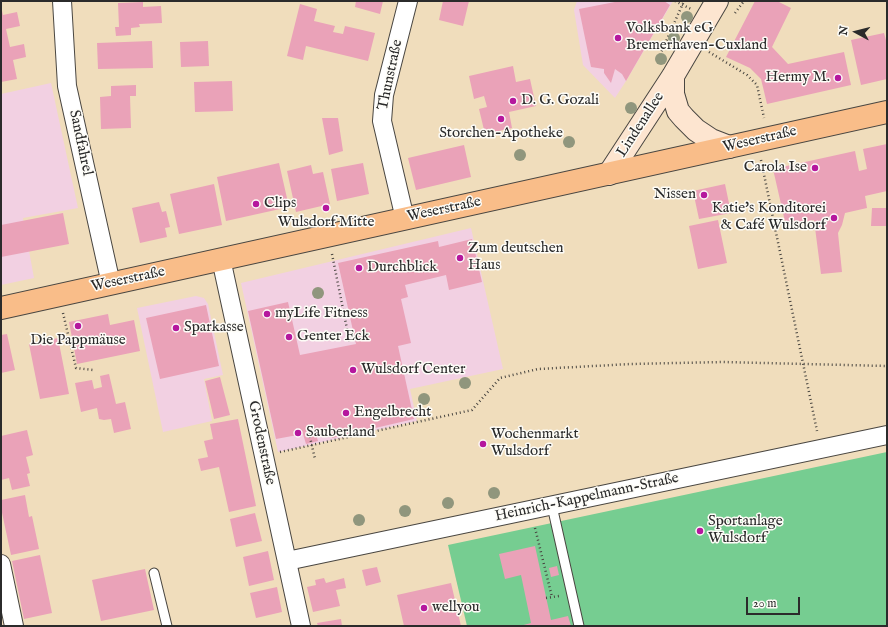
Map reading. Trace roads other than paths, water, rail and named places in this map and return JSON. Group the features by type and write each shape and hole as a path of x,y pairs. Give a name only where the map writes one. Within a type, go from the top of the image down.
{"main road":[{"name":"Weserstraße","path":"1,308 887,112"}],"street":[{"name":"Sandfahrel","path":"62,1 67,86 111,284"},
{"name":"Thunstraße","path":"405,219 382,121 384,95 408,1"},
{"name":"Lindenallee","path":"609,174 673,76 717,1"},
{"name":"Lindenallee","path":"673,76 673,94 678,111 696,130 711,140 730,147"},
{"name":"Grodenstraße","path":"221,260 301,626"},
{"name":"Heinrich-Kappelmann-Straße","path":"287,561 887,435"},
{"path":"1,564 14,626"}],"lane":[{"path":"552,506 579,626"},
{"path":"154,573 167,626"}],"place":[{"name":"Volksbank eG Bremerhaven-Cuxland","path":"618,38"},
{"name":"Hermy M.","path":"838,78"},
{"name":"D. G. Gozali","path":"513,101"},
{"name":"Storchen-Apotheke","path":"501,119"},
{"name":"Carola Ise","path":"815,168"},
{"name":"Nissen","path":"704,195"},
{"name":"Clips","path":"256,204"},
{"name":"Wulsdorf Mitte","path":"326,208"},
{"name":"Katie's Konditorei & Café Wulsdorf","path":"834,218"},
{"name":"Zum deutschen Haus","path":"460,258"},
{"name":"Durchblick","path":"359,268"},
{"name":"myLife Fitness","path":"267,314"},
{"name":"Die Pappmäuse","path":"78,326"},
{"name":"Sparkasse","path":"176,328"},
{"name":"Genter Eck","path":"289,337"},
{"name":"Wulsdorf Center","path":"353,370"},
{"name":"Engelbrecht","path":"346,413"},
{"name":"Sauberland","path":"298,433"},
{"name":"Wochenmarkt Wulsdorf","path":"483,444"},
{"name":"Sportanlage Wulsdorf","path":"700,531"},
{"name":"wellyou","path":"424,608"}]}
